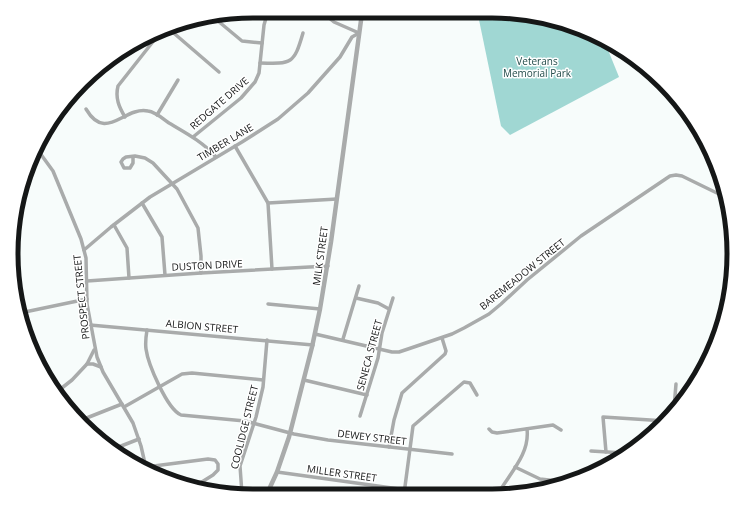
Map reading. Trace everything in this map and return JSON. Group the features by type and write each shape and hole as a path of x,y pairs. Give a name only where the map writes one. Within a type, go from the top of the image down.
{"street":[{"name":"REDGATE DRIVE","path":"193,137 253,87 257,79 266,18"},
{"path":"329,18 334,22 359,33"},
{"name":"MILK STREET","path":"269,489 277,472 290,433 313,345 328,266 361,18"},
{"path":"218,21 242,40 262,44"},
{"path":"173,32 219,72"},
{"path":"260,63 278,64 289,62 296,54 303,33"},
{"name":"TIMBER LANE","path":"84,250 142,203 278,119 294,106 336,62 352,37 359,33"},
{"path":"125,118 117,100 116,95 118,86 155,40"},
{"path":"157,115 178,80"},
{"path":"86,109 92,117 101,123 113,123 142,111 147,111 157,115 193,137 202,143 216,157"},
{"path":"235,146 268,203 272,269"},
{"name":"PROSPECT STREET","path":"40,153 56,177 84,250 90,325 95,349 101,367 133,423 145,462"},
{"path":"134,157 145,158 153,163 177,189 198,228 201,273"},
{"name":"BAREMEADOW STREET","path":"315,334 392,352 399,352 442,338 464,328 488,314 569,246 670,176 676,174 682,176 719,194"},
{"path":"268,203 337,199"},
{"path":"142,203 162,237 165,275"},
{"path":"114,225 127,248 129,278"},
{"name":"DUSTON DRIVE","path":"87,281 328,266"},
{"path":"343,340 359,286"},
{"path":"356,298 378,303 389,309"},
{"name":"SENECA STREET","path":"360,416 393,298"},
{"path":"26,312 87,299"},
{"path":"268,304 320,309"},
{"name":"ALBION STREET","path":"90,325 313,345"},
{"name":"DEWEY STREET","path":"147,330 146,349 160,386 174,411 181,415 254,423 290,433 328,440 452,454"},
{"path":"389,447 394,420 402,393 445,354 446,351 442,338"},
{"name":"COOLIDGE STREET","path":"242,488 240,466 254,423 263,380 267,340"},
{"path":"61,389 72,380 90,361 95,349"},
{"path":"87,364 93,364 101,367"},
{"path":"86,419 123,405 177,376 187,373 263,380"},
{"path":"304,380 367,395"},
{"path":"404,489 414,426 464,382 470,383 478,395"},
{"path":"675,402 676,384"},
{"path":"606,452 603,417 658,420"},
{"path":"489,429 492,432 497,433 553,425 561,430"},
{"path":"502,488 526,449 528,438 527,429"},
{"path":"120,447 139,439"},
{"path":"591,451 616,453"},
{"path":"152,466 210,459 215,460 218,464 218,470 201,483"},
{"path":"515,467 540,479 554,481"},
{"name":"MILLER STREET","path":"277,472 385,489"}],"green space":[{"name":"Veterans Memorial Park","path":"479,18 522,20 552,26 582,36 608,49 619,77 510,135 501,126"}]}
